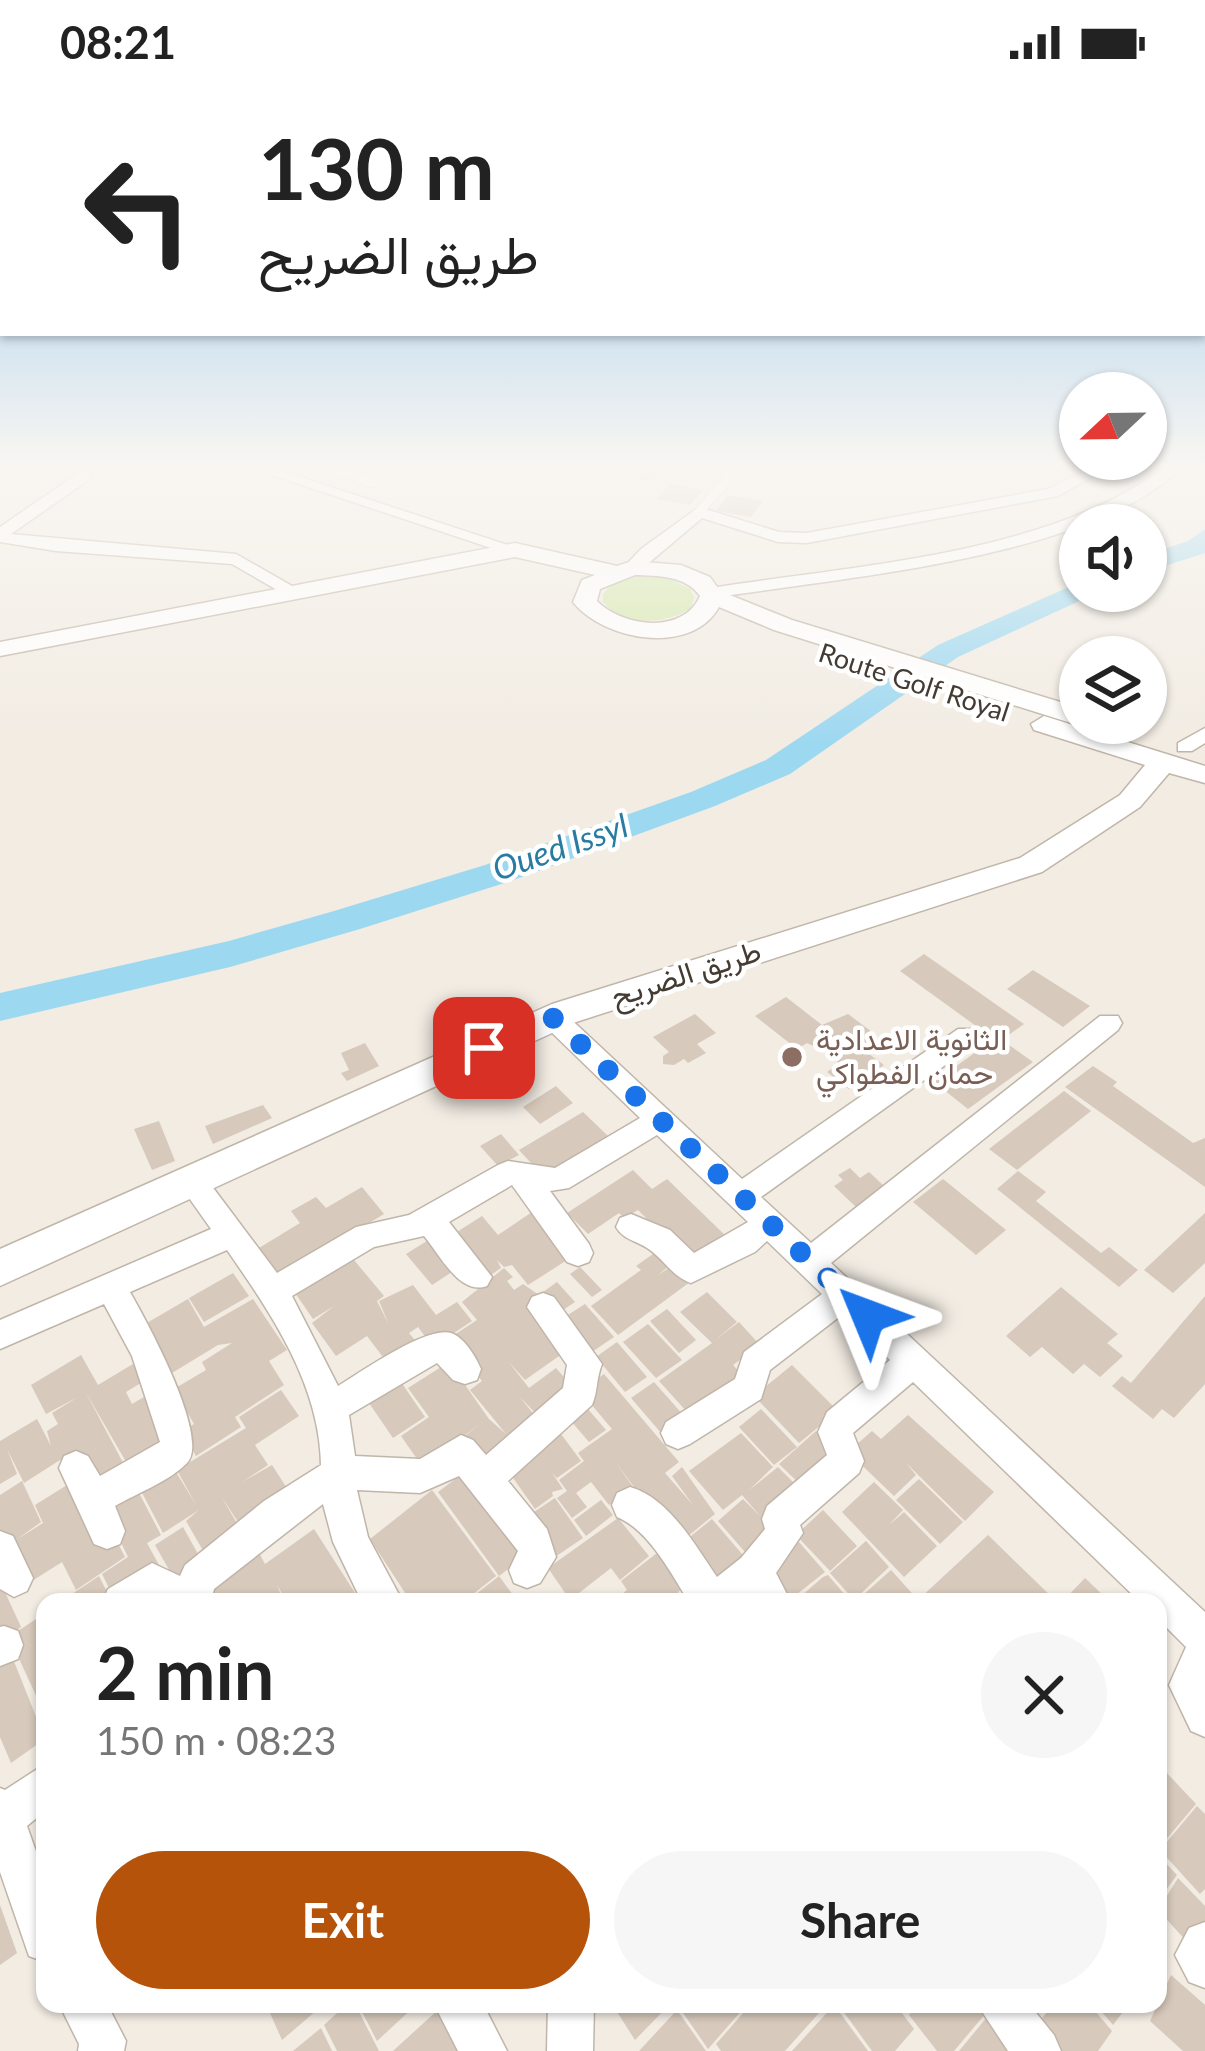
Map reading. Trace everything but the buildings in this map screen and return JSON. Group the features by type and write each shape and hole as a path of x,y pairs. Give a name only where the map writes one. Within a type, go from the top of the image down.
{"street":[{"path":"237,560 297,594"},
{"path":"0,649 466,560"},
{"name":"Route Golf Royal","path":"546,560 701,585 858,657"},
{"path":"586,593 635,560"},
{"path":"690,623 708,610 691,560"},
{"path":"701,585 802,560"},
{"path":"819,560 843,570"},
{"path":"701,585 902,560"},
{"name":"Route Golf Royal","path":"553,562 586,593 591,611 617,625 655,629 690,623 738,625 960,690 1190,749 1205,776"},
{"name":"Route Golf Royal","path":"960,690 1059,712"},
{"name":"طريق الضريح","path":"0,1268 553,1018 1031,866 1130,800 1190,749"},
{"path":"553,1018 1158,1593"},
{"path":"812,1262 1109,1024"},
{"path":"742,1195 967,1036"},
{"path":"274,1291 367,1236 394,1234 428,1219 508,1173 559,1180 662,1118"},
{"path":"523,1175 578,1253"},
{"path":"192,1181 295,1324 335,1424 343,1515 358,1563 378,1593"},
{"path":"428,1219 476,1277"},
{"path":"631,1227 658,1239 692,1270 732,1250 770,1221"},
{"path":"0,1335 233,1233"},
{"path":"92,1499 176,1451 178,1444 147,1352 110,1286"},
{"path":"678,1433 749,1388 756,1362 845,1294"},
{"path":"481,1475 494,1471 580,1394 578,1377 586,1364 543,1306"},
{"path":"329,1408 430,1350 446,1346 465,1370"},
{"path":"763,1586 785,1533 780,1519 847,1461 835,1432 839,1423 915,1360"},
{"path":"193,1593 198,1579 277,1514 338,1474 378,1471 421,1476 442,1468 461,1452 535,1542 538,1557 527,1570"},
{"path":"630,1505 638,1507 678,1551 709,1593"},
{"path":"136,1593 152,1582 176,1593"},
{"path":"1167,1602 1205,1638"},
{"path":"1205,1649 1189,1685 1205,1717"},
{"path":"36,1791 2,1813 36,1913"},
{"path":"1205,1944 1197,1955 1205,1966"},
{"path":"87,2013 104,2041 101,2051"},
{"path":"462,2013 484,2051"},
{"path":"570,2051 572,2013"},
{"path":"1007,2013 1037,2051"}],"green space":[{"path":"634,576 668,578 690,589 691,608 657,620 622,616 603,602 603,594 613,583"}],"waterway":[{"name":"Oued Issyl","path":"0,1007 230,954 347,920 498,873 703,799 778,767 948,651 1059,600"}],"place":[{"name":"الثانوية الاعدادية حمان الفطواكي","path":"792,1057"}],"route":[{"path":"484,1048 553,1018 868,1316"}]}
